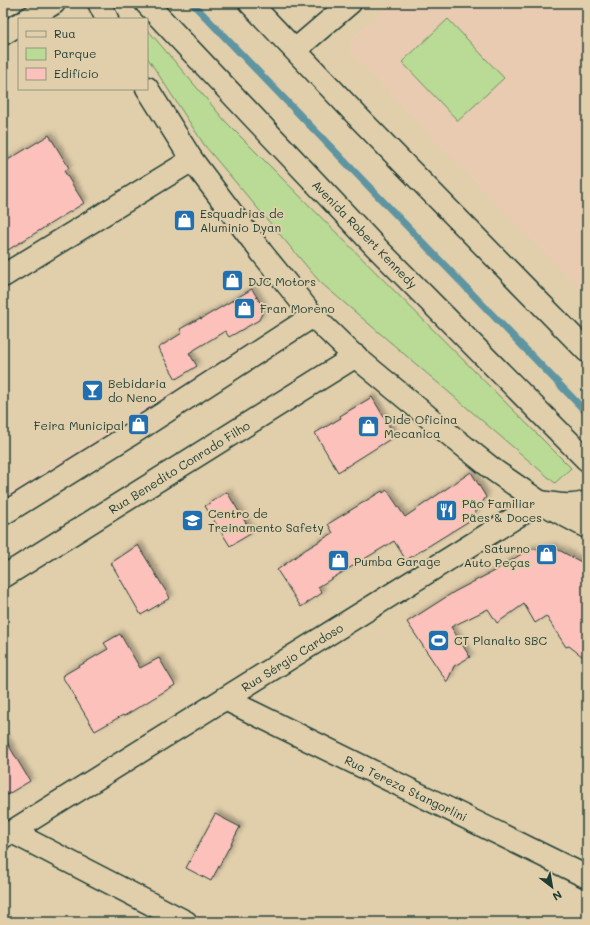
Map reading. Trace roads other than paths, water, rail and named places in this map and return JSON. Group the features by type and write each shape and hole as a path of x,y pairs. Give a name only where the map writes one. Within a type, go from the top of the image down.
{"street":[{"path":"30,18 54,3"},
{"path":"99,3 106,18"},
{"name":"Avenida Robert Kennedy","path":"146,3 373,244 587,460"},
{"path":"250,3 364,123 587,350"},
{"path":"295,50 350,3"},
{"path":"3,34 18,25"},
{"path":"148,90 192,160 262,253 313,316 356,356 495,471 540,502 587,527"},
{"path":"3,276 192,160"},
{"path":"3,514 133,433 313,316"},
{"name":"Rua Benedito Conrado Filho","path":"3,577 356,356"},
{"path":"540,502 567,506 587,502"},
{"name":"Rua Sérgio Cardoso","path":"7,834 540,502"},
{"name":"Rua Tereza Stangorlini","path":"224,699 587,877"},
{"path":"7,834 186,922"}],"waterway":[{"path":"192,3 587,413"}],"place":[{"name":"Esquadrias de Aluminio Dyan","path":"185,220"},
{"name":"DJC Motors","path":"232,281"},
{"name":"Fran Moreno","path":"245,308"},
{"name":"Bebidaria do Neno","path":"93,390"},
{"name":"Feira Municipal","path":"139,425"},
{"name":"Dide Oficina Mecanica","path":"368,426"},
{"name":"Pão Familiar Pães & Doces","path":"446,510"},
{"name":"Centro de Treinamento Safety","path":"192,520"},
{"name":"Saturno Auto Peças","path":"546,555"},
{"name":"Pumba Garage","path":"339,561"},
{"name":"CT Planalto SBC","path":"439,640"}]}
